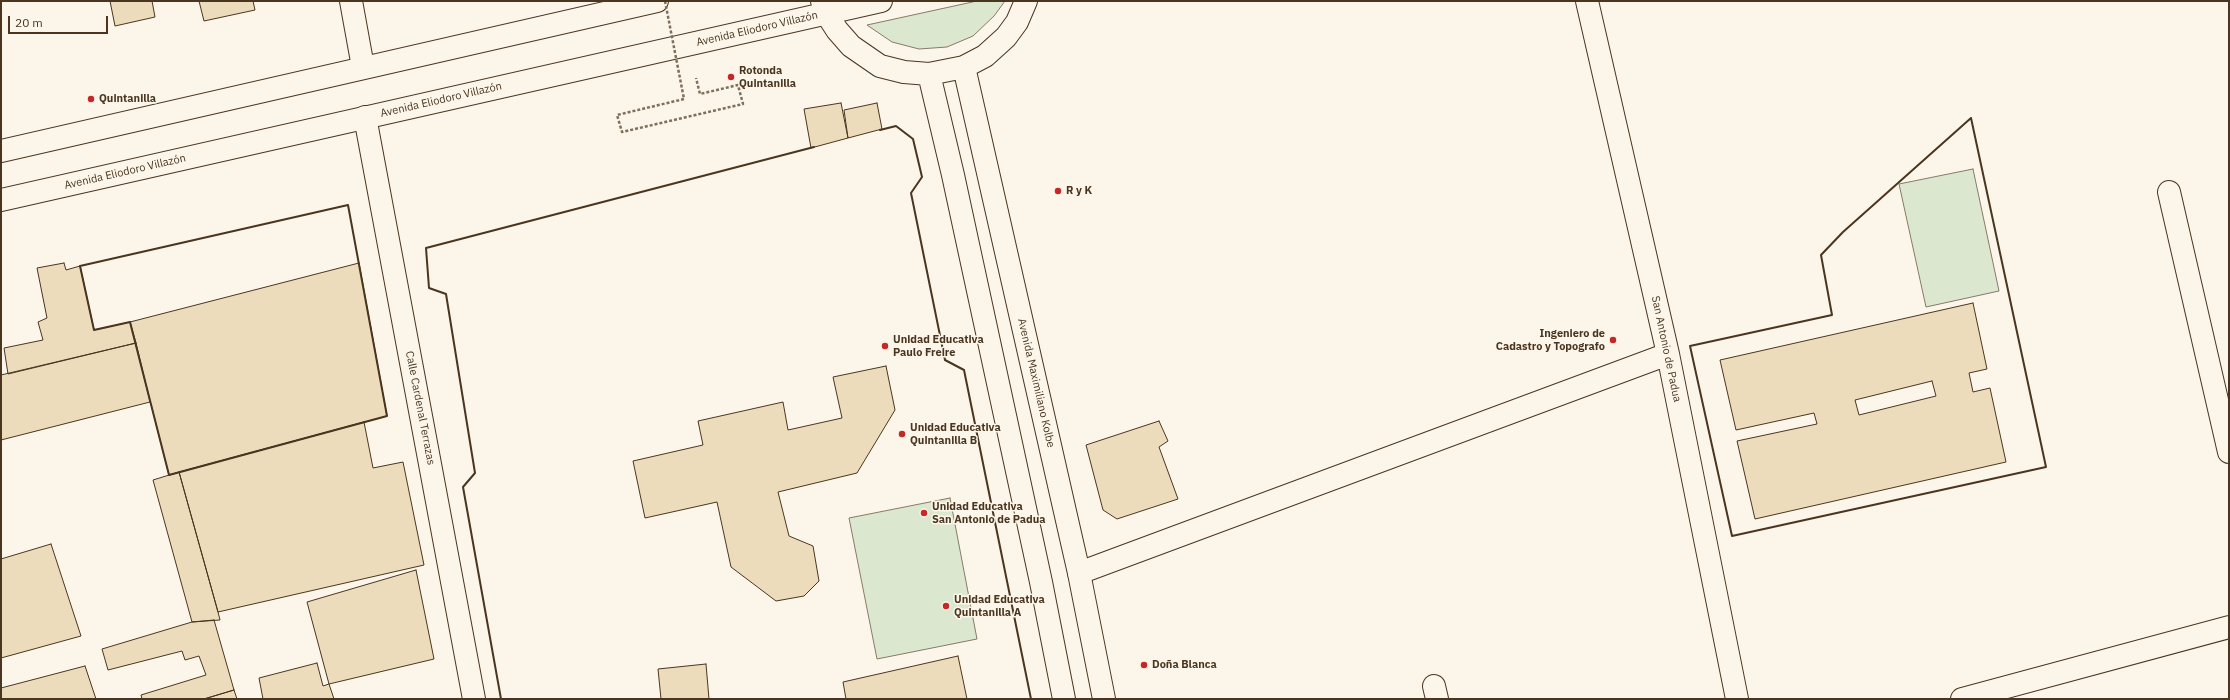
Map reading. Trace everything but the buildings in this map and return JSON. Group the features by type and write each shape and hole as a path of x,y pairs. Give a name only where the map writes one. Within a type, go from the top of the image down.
{"main road":[{"path":"351,1 363,68"},
{"path":"1,151 657,1"},
{"name":"Avenida Eliodoro Villazón","path":"1,200 365,117 824,7 881,1"},
{"path":"824,7 837,30 851,46 880,66 904,72 929,74 964,67 985,56 1006,37 1017,22 1026,1"},
{"name":"San Antonio de Padua","path":"1587,1 1668,354 1738,699"},
{"name":"Avenida Maximiliano Kolbe","path":"964,67 1079,573 1104,699"},
{"path":"929,74 953,175 1038,567 1064,699"},
{"name":"Calle Cardenal Terrazas","path":"365,117 474,699"},
{"path":"2169,192 2229,452"},
{"path":"1079,573 1668,354"},
{"path":"1962,699 2229,626"}],"path":[{"path":"665,1 684,99 618,115 622,132 743,104 738,85 700,94 696,78"}],"green space":[{"path":"977,1 1005,1 994,16 973,36 947,47 919,49 892,42 867,25"},
{"path":"1973,169 1999,291 1926,307 1899,184"},
{"path":"950,498 977,639 877,659 849,518"}],"wall":[{"path":"1971,118 2046,467 1732,536 1690,346 1832,315 1821,255 1843,232 1971,118"},
{"path":"880,130 896,126 913,139 922,177 911,193 945,360 964,370 1031,699"},
{"path":"501,699 463,487 475,473 446,294 429,288 426,248 814,147"},
{"path":"348,205 387,416 169,475 130,322 94,330 80,266 348,205"}],"place":[{"name":"Rotonda Quintanilla","path":"731,77"},
{"name":"Quintanilla","path":"91,99"},
{"name":"R y K","path":"1058,191"},
{"name":"Ingeniero de Cadastro y Topografo","path":"1613,340"},
{"name":"Unidad Educativa Paulo Freire","path":"885,346"},
{"name":"Unidad Educativa Quintanilla B","path":"902,434"},
{"name":"Unidad Educativa San Antonio de Padua","path":"924,513"},
{"name":"Unidad Educativa Quintanilla A","path":"946,606"},
{"name":"Doña Blanca","path":"1144,665"}]}
